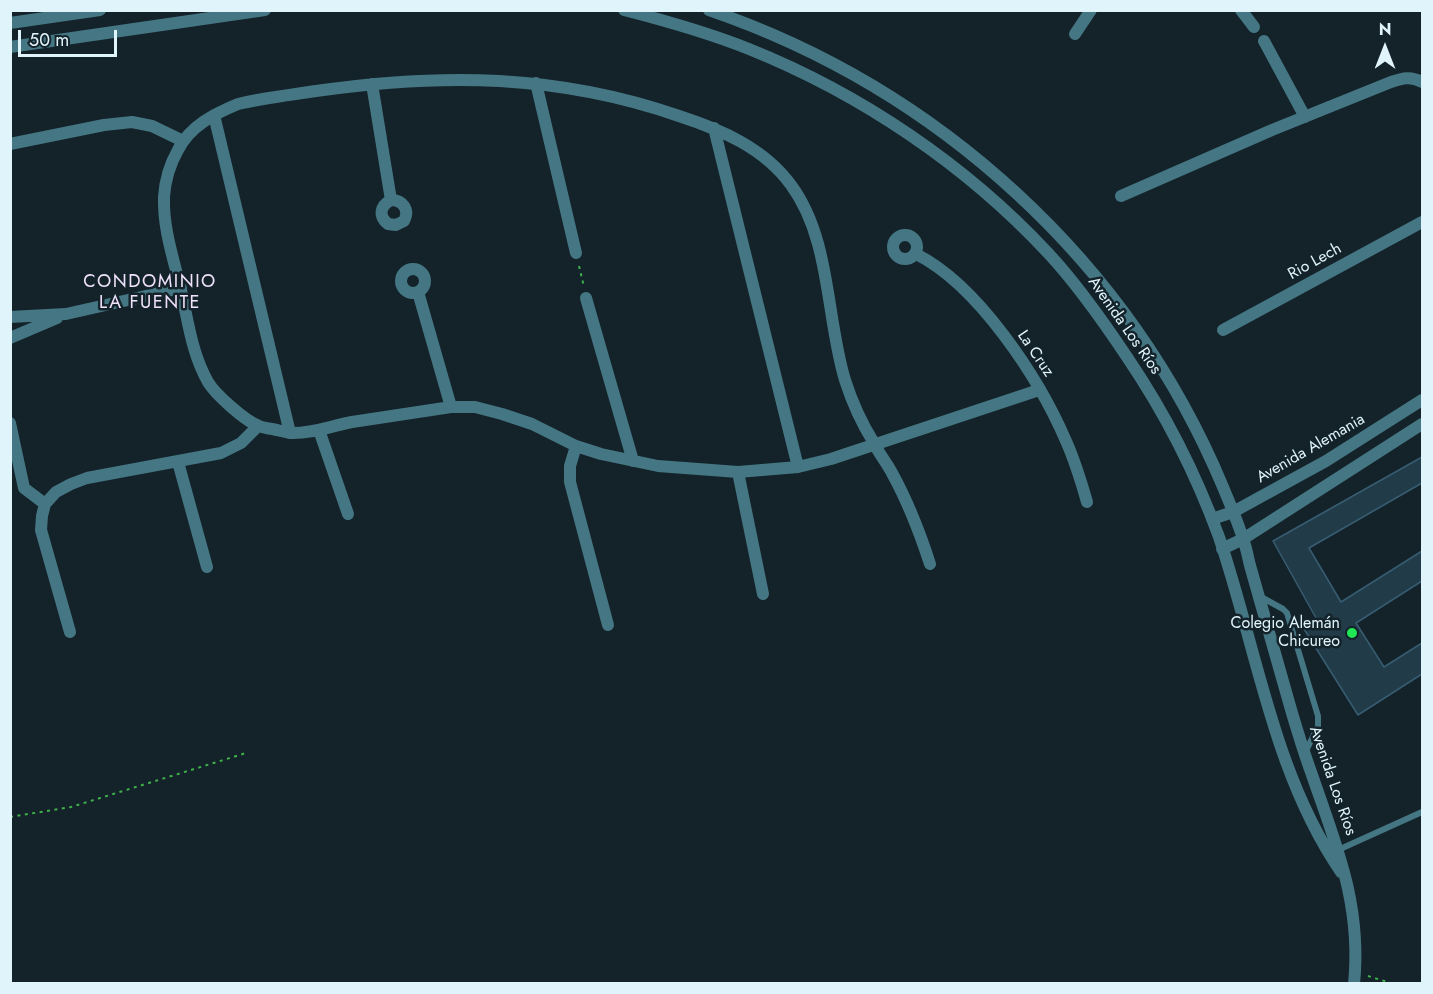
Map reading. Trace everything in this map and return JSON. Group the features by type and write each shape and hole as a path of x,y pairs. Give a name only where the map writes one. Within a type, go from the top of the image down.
{"street":[{"path":"10,23 100,10"},
{"path":"10,47 185,16 265,10"},
{"name":"Avenida Los Ríos","path":"624,10 701,32 772,59 829,86 925,146 980,189 1048,253 1092,307 1141,378 1191,468 1222,549 1258,677 1305,812 1347,882"},
{"name":"Avenida Los Ríos","path":"709,10 783,39 856,76 927,121 1010,186 1081,258 1119,306 1161,367 1197,431 1243,539 1277,663 1347,882 1355,931 1355,978"},
{"path":"1075,34 1091,10"},
{"path":"1241,10 1254,27"},
{"path":"772,59 780,53 783,39"},
{"path":"1264,41 1305,117"},
{"path":"1121,196 1272,130 1403,78 1413,78 1422,82"},
{"path":"930,564 900,487 874,445 845,380 824,267 802,202 784,176 747,144 714,128 641,104 536,83 457,79 372,84 238,104 214,115 183,141 170,169 164,204 166,230 193,349 208,383 229,406 258,426 290,433 451,407 475,407 532,424 576,446 633,461 658,466 738,472 798,466 831,459 874,445 1040,390"},
{"path":"536,83 576,253"},
{"path":"372,84 391,200"},
{"path":"214,115 290,433"},
{"path":"10,144 104,125 132,122 152,126 183,141"},
{"path":"714,128 798,466"},
{"name":"Rio Lech","path":"1223,330 1422,222"},
{"path":"1048,253 1063,239"},
{"name":"La Cruz","path":"916,254 931,261 939,268 978,305 1007,340 1040,390 1067,442 1087,502"},
{"path":"10,317 66,314 181,288"},
{"path":"418,292 451,407"},
{"path":"586,298 633,461"},
{"path":"10,338 66,314"},
{"name":"Avenida Alemania","path":"1212,519 1233,512 1326,461 1422,400"},
{"path":"10,423 24,488 45,504"},
{"path":"1222,549 1243,539 1422,424"},
{"path":"70,632 41,530 45,504 56,492 87,478 221,453 241,443 258,426"},
{"path":"319,430 348,514"},
{"path":"576,446 570,466 570,482 608,625"},
{"path":"1326,461 1335,479"},
{"path":"178,462 207,567"},
{"path":"738,472 763,594"},
{"path":"1294,780 1311,773"}],"lane":[{"path":"1259,596 1287,613 1318,716 1318,726 1305,754"},
{"path":"1338,850 1422,812"}],"path":[{"path":"576,253 586,298"},
{"path":"10,818 71,807 246,753"},
{"path":"1355,978 1394,984"}],"building":[{"path":"1422,457 1422,483 1309,548 1341,602 1422,551 1422,581 1356,623 1384,667 1422,643 1422,674 1358,715 1302,626 1316,618 1273,541"}],"place":[{"name":"Colegio Alemán Chicureo","path":"1352,633"}],"district":[{"name":"CONDOMINIO LA FUENTE","path":"150,293"}]}
